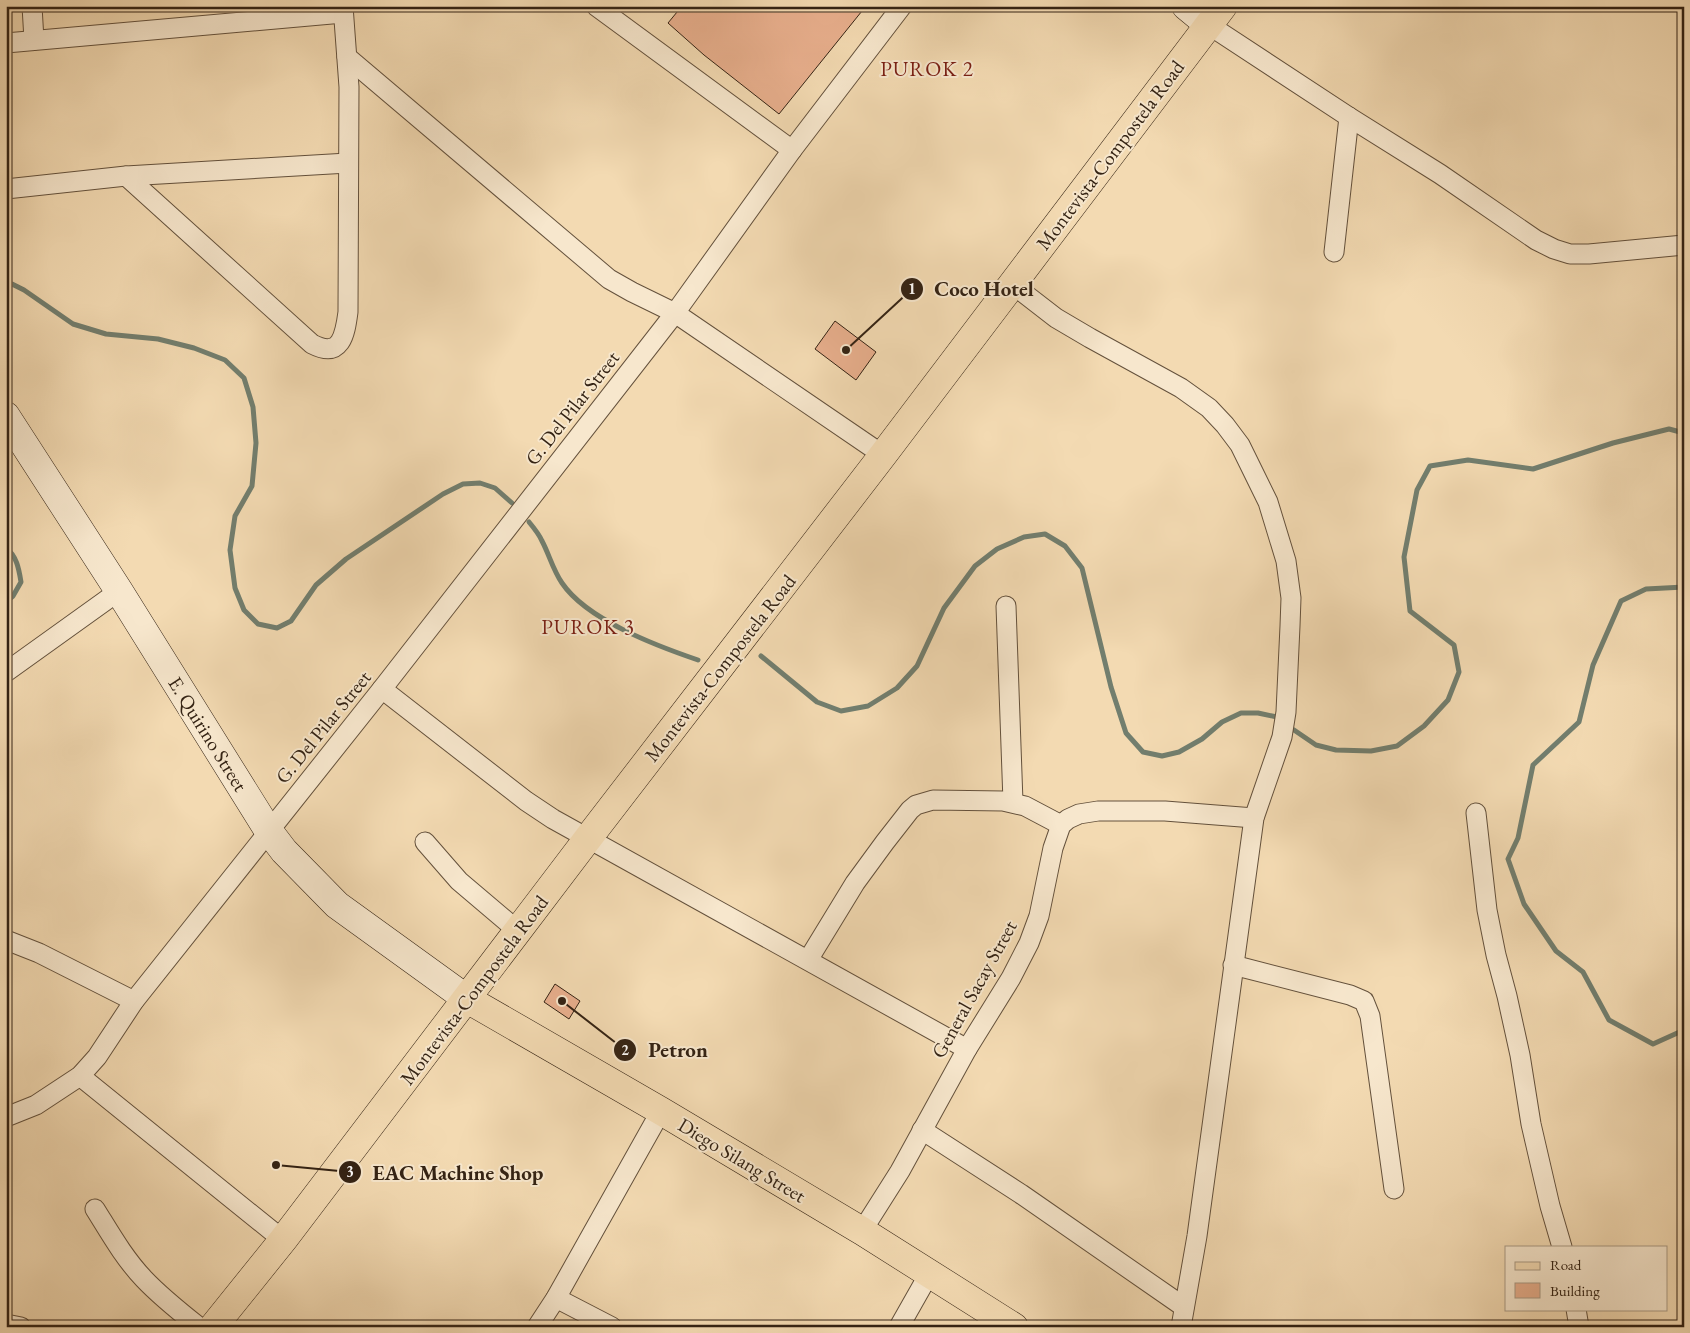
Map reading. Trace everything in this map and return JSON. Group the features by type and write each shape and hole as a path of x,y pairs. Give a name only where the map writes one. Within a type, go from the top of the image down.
{"main road":[{"path":"1186,6 1216,16"},
{"name":"Montevista-Compostela Road","path":"213,1327 283,1240 467,1000 1216,16"},
{"name":"E. Quirino Street","path":"6,416 119,591 268,830 284,851 337,905 467,1000"},
{"name":"Diego Silang Street","path":"467,1000 661,1111 862,1231 1014,1327"}],"street":[{"path":"32,6 34,40"},
{"path":"596,6 792,150"},
{"name":"G. Del Pilar Street","path":"6,1117 36,1105 80,1076 98,1057 134,1001 268,830 382,689 674,313 792,150 902,6"},
{"path":"6,43 343,10 349,87 348,312 343,338 333,348 327,350 312,344 126,176"},
{"path":"1216,16 1349,117 1440,174 1536,240 1554,249 1570,254 1589,254 1684,245"},
{"path":"347,57 609,279 674,313 883,455"},
{"path":"1334,252 1349,117"},
{"path":"6,189 126,176 348,163"},
{"path":"1012,284 1056,318 1182,388 1209,408 1240,445 1268,502 1286,560 1291,598 1286,712 1282,737 1254,818 1197,1236 1181,1327"},
{"path":"6,672 119,591"},
{"path":"1006,606 1012,802"},
{"path":"382,689 526,801 553,819 966,1049"},
{"path":"808,960 855,883 910,810 916,805 933,800 1012,802 1025,806 1061,825 1068,818 1098,811 1165,811 1254,818"},
{"path":"1476,813 1487,910 1496,955 1508,996 1531,1124 1550,1206 1562,1246"},
{"name":"General Sacay Street","path":"862,1231 900,1171 966,1049 1011,978 1029,943 1039,916 1053,848 1061,825"},
{"path":"425,842 459,881 518,931"},
{"path":"6,940 39,952 134,1001"},
{"path":"1233,965 1350,995 1364,1001 1370,1016 1394,1189"},
{"path":"80,1076 283,1240"},
{"path":"537,1327 556,1298 661,1111"},
{"path":"922,1130 1021,1194 1184,1307"},
{"path":"95,1208 122,1252 143,1278 169,1303 200,1327"},
{"path":"899,1327 930,1274"},
{"path":"556,1298 612,1327"},
{"path":"1576,1310 1579,1327"},
{"path":"6,1324 20,1327"}],"building":[{"path":"682,6 866,6 779,114 704,55 668,23"},
{"path":"835,321 876,352 856,380 815,349"},
{"path":"555,984 580,1001 569,1019 544,1002"}],"waterway":[{"path":"6,285 12,284 24,290 73,324 106,334 158,339 194,348 225,360 244,378 253,407 256,443 252,486 235,516 230,550 235,588 244,610 258,624 277,628 291,621 316,585 346,559 443,494 463,484 480,483 495,488 512,503"},
{"path":"1294,730 1316,745 1336,750 1371,751 1397,746 1424,726 1448,700 1459,672 1454,645 1410,611 1404,557 1417,490 1430,466 1468,460 1533,469 1613,443 1669,429 1684,433"},
{"path":"529,522 541,538 562,583 588,609 624,630 698,660"},
{"path":"761,656 817,702 841,711 868,706 897,688 917,666 944,608 975,566 997,549 1024,537 1045,534 1065,546 1082,568 1111,687 1126,733 1143,752 1162,756 1179,752 1202,739 1222,722 1241,713 1258,713 1277,717"},
{"path":"6,548 15,559 21,582 13,596 6,602"},
{"path":"1684,587 1646,589 1621,601 1593,665 1579,722 1533,765 1518,838 1508,859 1524,904 1556,951 1583,972 1609,1020 1653,1044 1684,1030"}],"place":[{"name":"Coco Hotel","path":"846,350"},
{"name":"Petron","path":"562,1001"},
{"name":"EAC Machine Shop","path":"276,1165"}],"district":[{"name":"PUROK 2","path":"927,68"},
{"name":"PUROK 3","path":"588,626"}]}
